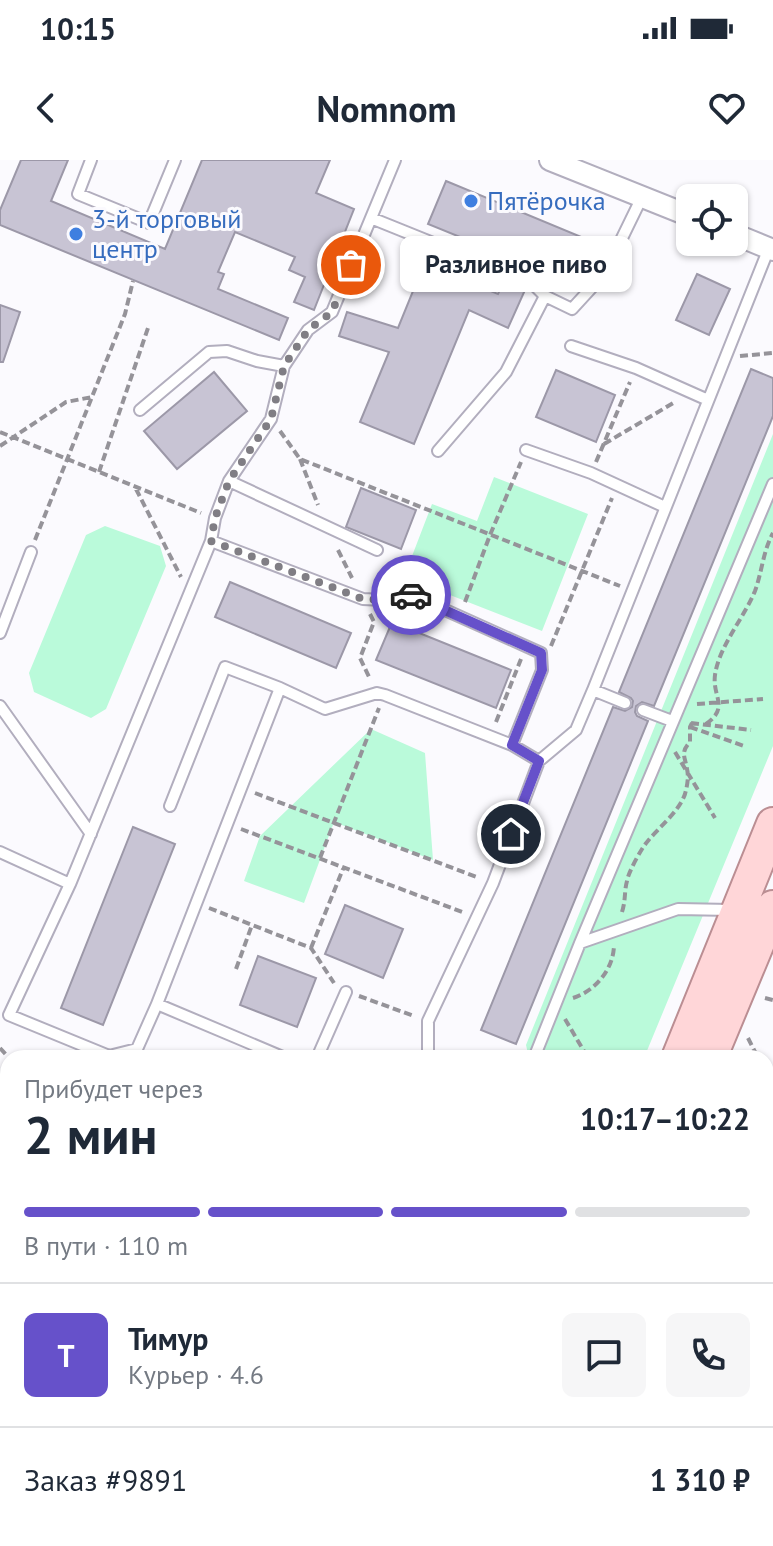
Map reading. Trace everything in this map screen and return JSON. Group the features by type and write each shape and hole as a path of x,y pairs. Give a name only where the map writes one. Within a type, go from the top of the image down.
{"main road":[{"path":"681,1050 773,824"},
{"path":"713,1050 773,907"}],"street":[{"path":"550,160 676,210"},
{"path":"748,240 771,249"}],"lane":[{"path":"91,160 78,194 149,223 175,160"},
{"path":"94,1050 9,1015 91,834 211,541 215,518 229,481 271,419 284,366 308,330 332,312 395,160"},
{"path":"371,218 533,284 545,296 572,309 605,273 642,197"},
{"path":"428,1050 428,1021 493,883 539,761 576,730 771,249"},
{"path":"438,451 506,372 545,296"},
{"path":"571,346 636,368 708,400"},
{"path":"140,410 209,352 227,351 284,366"},
{"path":"526,450 591,473 665,507"},
{"path":"229,481 377,550"},
{"path":"537,1050 773,484"},
{"path":"211,541 363,599 384,600 405,592 541,653 542,670 512,745"},
{"path":"0,633 31,552"},
{"path":"170,806 225,667 325,709 381,694 512,745 539,761"},
{"path":"133,1050 137,1049 157,1004 280,688"},
{"path":"593,690 625,703"},
{"path":"0,706 91,834"},
{"path":"643,710 672,721"},
{"path":"0,852 70,884"},
{"path":"580,943 615,936 678,909 737,910"},
{"path":"321,1050 346,992"},
{"path":"157,1004 266,1050"}],"path":[{"path":"31,552 125,314 133,281"},
{"path":"99,472 149,325"},
{"path":"726,357 773,353"},
{"path":"591,473 636,368"},
{"path":"604,444 691,392"},
{"path":"0,446 66,402 92,397"},
{"path":"271,419 300,459 634,591"},
{"path":"0,432 215,518"},
{"path":"460,616 526,450"},
{"path":"541,653 551,646 617,485"},
{"path":"135,487 189,593"},
{"path":"706,724 720,708 714,677 718,662 754,594 773,533"},
{"path":"320,858 381,694 360,658 374,622 363,599"},
{"path":"490,737 527,646"},
{"path":"679,706 763,699"},
{"path":"672,721 751,730"},
{"path":"597,986 614,953 615,936 627,897 627,880 645,844 680,805 686,791 688,775 682,756 690,742 692,723"},
{"path":"705,733 744,746"},
{"path":"665,737 715,818"},
{"path":"242,788 493,883"},
{"path":"227,824 477,917"},
{"path":"311,948 343,868"},
{"path":"196,903 311,948 338,988 428,1021"},
{"path":"236,969 252,925"},
{"path":"765,998 773,1000"},
{"path":"573,1034 584,1050"},
{"path":"748,1038 754,1050"}],"green space":[{"path":"773,434 773,746 647,1050 527,1050 526,1045"},
{"path":"494,477 588,514 542,631 404,577 432,504 477,521"},
{"path":"105,526 160,546 166,566 106,709 91,718 34,692 29,673 86,535"},
{"path":"371,729 425,753 433,860 334,822 304,903 244,881 260,836"}],"building":[{"name":"3-й торговый центр","path":"21,160 68,160 51,201 165,249 202,160 330,160 316,193 354,209 314,310 294,302 305,277 289,270 295,257 235,232 218,272 224,274 218,289 288,318 279,340 0,225 0,210"},
{"path":"446,181 591,241 574,284 535,268 532,275 510,266 514,259 428,224"},
{"path":"424,264 498,294 504,281 525,290 508,328 469,310 414,444 360,422 389,352 339,336 347,312 398,328"},
{"path":"697,274 730,289 709,335 676,320"},
{"path":"0,305 20,312 3,362 0,362"},
{"path":"751,369 773,378 773,416 654,706 642,702 636,706 637,716 648,721 516,1044 481,1030 613,707 625,711 632,707 631,698 619,692"},
{"path":"556,370 615,395 596,442 536,417"},
{"path":"214,372 247,411 177,469 144,431"},
{"path":"361,488 416,510 401,549 346,527"},
{"path":"230,582 351,633 336,668 215,617"},
{"path":"392,622 511,670 496,708 376,660"},
{"path":"133,827 175,844 103,1025 61,1008"},
{"path":"345,905 403,929 383,978 325,954"},
{"path":"258,956 316,978 297,1027 240,1005"}],"way so far":[{"path":"351,265 332,312 308,330 284,366 271,419 229,481 215,518 211,541 363,599 384,600 405,592 411,595"}],"place":[{"name":"Пятёрочка","path":"471,201"},
{"name":"3-й торговый центр","path":"76,234"},
{"name":"Разливное пиво","path":"351,265"}],"route":[{"path":"411,595 541,653 542,670 512,745 539,761 511,834"}]}
